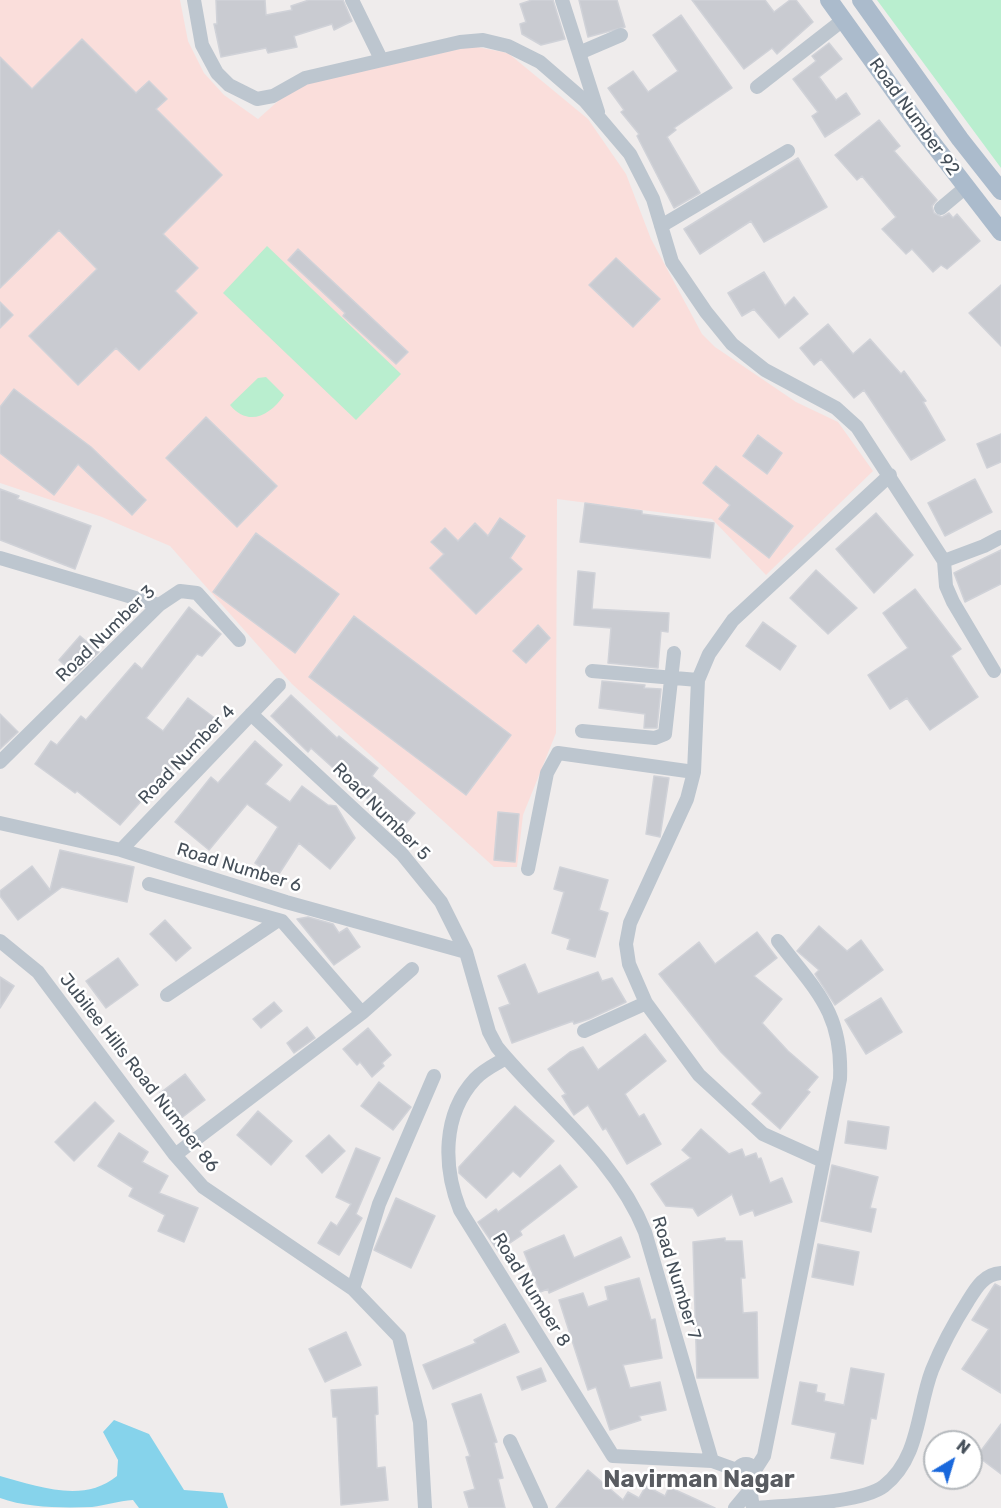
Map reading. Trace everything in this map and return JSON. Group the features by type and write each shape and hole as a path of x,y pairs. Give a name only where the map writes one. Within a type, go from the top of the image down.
{"main road":[{"name":"Road Number 92","path":"829,0 945,160 1001,232"},
{"name":"Road Number 92","path":"861,0 963,143 1001,191"},
{"path":"945,160 963,143"}],"street":[{"path":"194,0 202,45 217,73 229,85 257,99 273,96 305,78 460,42 483,40 508,46 540,62 585,101 614,133 639,169 653,199 672,262 694,296 732,344 765,370 836,408 857,428 890,475 944,561 946,586 953,602 994,671"},
{"path":"352,0 381,59"},
{"path":"562,0 600,118"},
{"path":"757,87 843,20"},
{"path":"579,53 621,35"},
{"path":"661,226 788,152"},
{"path":"941,208 966,187"},
{"path":"823,1161 763,1134 699,1075 646,1003 628,964 626,944 630,923 680,816 694,772 698,680 709,654 733,620 890,475"},
{"path":"944,561 1001,537"},
{"path":"0,558 159,605"},
{"name":"Road Number 3","path":"0,762 159,605 180,591 197,593 239,640"},
{"path":"582,731 656,738 662,736 668,726 674,653"},
{"path":"592,671 698,680"},
{"name":"Road Number 4","path":"121,850 279,685"},
{"name":"Road Number 5","path":"251,714 402,854 441,902 466,952"},
{"path":"596,758 599,733"},
{"path":"528,869 547,773 558,753 694,772"},
{"name":"Road Number 6","path":"0,822 121,850 286,902 466,952"},
{"path":"149,884 286,925 362,1013"},
{"path":"167,995 277,921"},
{"name":"Jubilee Hills Road Number 86","path":"0,941 38,972 175,1155 203,1187 353,1289 399,1337 420,1422 425,1508"},
{"path":"735,1508 764,1456 840,1078 838,1031 827,1006 778,941"},
{"name":"Road Number 7","path":"466,952 489,1032 506,1058 600,1158 634,1205 645,1232 712,1461"},
{"path":"175,1155 362,1013 412,969"},
{"path":"584,1031 646,1003"},
{"name":"Road Number 8","path":"506,1058 476,1076 460,1097 453,1120 447,1158 452,1191 460,1210 614,1456 712,1461"},
{"path":"353,1289 379,1204 434,1076"},
{"path":"758,1508 859,1496 883,1486 900,1468 910,1452 932,1371 951,1326 980,1283 993,1274 1001,1273"},
{"path":"510,1442 541,1508"},
{"path":"712,1461 737,1470 741,1480 751,1480"},
{"path":"751,1480 753,1508"}],"shaded area":[{"path":"0,0 180,0 188,41 204,73 224,95 258,119 287,93 318,77 341,76 472,46 508,53 588,119 626,174 651,239 702,334 715,347 796,402 838,422 873,471 766,575 712,519 557,499 556,733 523,815 517,867 494,867 292,684 170,546 102,517 0,483"}],"green space":[{"path":"877,0 1001,0 1001,168"},
{"path":"267,246 401,374 356,420 223,293"},
{"path":"266,377 284,395 272,409 251,417 237,412 230,405 258,378"}],"water":[{"path":"114,1420 149,1434 184,1490 223,1493 228,1508 139,1508 133,1500 92,1507 33,1506 0,1498 0,1476 45,1488 75,1491 104,1484 117,1476 118,1460 103,1432"}],"building":[{"path":"216,0 265,0 266,15 292,10 291,6 309,0 343,0 352,21 334,30 332,24 294,36 297,47 268,53 266,48 221,57 214,24 217,24"},
{"path":"532,0 553,0 565,39 541,45 522,34 520,24 526,22 520,4"},
{"path":"579,0 617,0 625,27 588,37"},
{"path":"692,0 765,0 774,12 790,0 796,0 813,22 777,54 772,48 744,69"},
{"path":"681,15 732,88 674,128 676,130 667,137 700,193 674,208 637,136 639,134 621,112 624,110 608,88 633,71 648,92 678,71 653,35"},
{"path":"82,39 136,93 149,81 167,99 156,109 222,175 163,234 198,268 175,291 197,313 139,370 116,348 78,385 29,336 97,269 59,230 0,288 0,57 32,89"},
{"path":"829,43 842,59 819,77 836,100 846,93 860,114 825,137 812,116 818,112 793,79 816,61 812,56"},
{"path":"879,120 900,146 894,151 937,200 932,206 934,213 942,217 949,213 953,218 957,214 980,241 947,269 941,265 933,272 912,249 906,254 882,229 896,217 862,176 857,180 835,155"},
{"path":"798,158 827,207 764,242 751,221 700,254 684,229"},
{"path":"298,249 408,352 396,364 343,316 345,313 288,260"},
{"path":"616,258 660,299 633,327 589,285"},
{"path":"764,272 785,306 794,297 808,314 779,338 754,309 742,316 728,293"},
{"path":"1001,285 1001,346 969,313"},
{"path":"0,302 13,315 0,328"},
{"path":"828,324 853,354 870,339 901,374 904,371 926,401 923,402 945,440 911,460 864,390 854,398 821,359 814,365 800,348"},
{"path":"14,389 91,447 146,500 132,515 78,464 54,495 0,453 0,407"},
{"path":"206,417 277,486 237,527 166,458"},
{"path":"1001,434 1001,462 987,468 977,444"},
{"path":"758,435 782,453 767,474 743,456"},
{"path":"716,466 793,526 769,558 719,519 730,505 703,483"},
{"path":"975,479 992,512 945,536 928,503"},
{"path":"0,489 19,496 17,499 91,526 75,569 0,540"},
{"path":"585,503 642,511 642,514 714,523 710,558 580,542"},
{"path":"876,513 913,555 874,593 836,549"},
{"path":"500,518 525,536 510,558 522,569 476,614 430,568 444,554 431,542 445,528 458,541 475,523 488,536"},
{"path":"256,533 339,594 295,653 213,592"},
{"path":"1001,550 1001,584 965,602 954,573"},
{"path":"816,570 857,608 828,634 790,598"},
{"path":"578,571 595,573 592,609 669,613 668,632 661,631 658,668 608,663 611,628 574,625"},
{"path":"915,589 961,649 951,656 978,697 930,730 907,698 890,709 868,675 908,648 883,613"},
{"path":"189,607 221,634 202,656 197,654 146,718 163,731 188,698 220,722 204,744 198,739 171,773 168,771 120,825 77,791 75,793 35,764 51,741 57,745 81,716 86,720 135,663 142,669"},
{"path":"354,616 511,735 466,795 309,677"},
{"path":"763,622 796,646 780,670 746,646"},
{"path":"538,625 550,638 526,663 513,651"},
{"path":"80,636 99,652 75,675 59,660"},
{"path":"602,681 645,685 644,688 661,689 657,728 644,728 645,714 599,708"},
{"path":"291,695 337,738 339,736 378,768 372,776 415,813 401,829 311,748 308,752 271,716"},
{"path":"0,714 18,732 0,749"},
{"path":"255,741 282,765 265,784 290,802 302,786 328,805 336,806 355,838 330,869 299,843 277,877 255,863 278,827 247,804 209,850 175,822 211,777 218,783"},
{"path":"654,776 669,778 660,837 646,834"},
{"path":"498,812 519,814 515,862 494,860"},
{"path":"60,850 134,867 127,902 62,887 18,920 0,896 0,891 32,866 50,890"},
{"path":"560,867 608,880 599,910 608,913 595,957 567,949 570,939 552,933 564,892 554,889"},
{"path":"308,917 333,924 339,933 347,928 360,947 334,965 297,919"},
{"path":"165,920 191,948 176,961 150,934"},
{"path":"819,926 847,951 861,940 883,970 835,1005 815,974 819,970 797,951"},
{"path":"757,932 777,958 754,976 782,999 762,1023 788,1051 818,1077 807,1090 810,1092 780,1129 752,1104 762,1093 721,1052 659,974 699,942 715,964"},
{"path":"118,958 138,985 106,1008 86,981"},
{"path":"525,964 538,994 598,972 602,981 612,978 626,1002 589,1019 574,1024 573,1021 512,1043 499,1008 510,1004 498,976"},
{"path":"0,977 14,986 0,1008"},
{"path":"881,998 902,1032 866,1054 845,1020"},
{"path":"274,1002 282,1011 261,1028 253,1019"},
{"path":"307,1027 315,1038 294,1053 287,1043"},
{"path":"368,1028 391,1055 382,1063 384,1066 372,1077 360,1062 357,1065 343,1049"},
{"path":"645,1034 666,1061 625,1094 639,1117 644,1114 661,1144 627,1164 606,1128 603,1130 588,1105 574,1115 562,1096 566,1094 548,1069 570,1052 583,1047 598,1070"},
{"path":"185,1074 205,1100 180,1119 160,1093"},
{"path":"379,1082 411,1107 393,1130 361,1106"},
{"path":"95,1102 114,1121 74,1161 55,1142"},
{"path":"515,1106 554,1141 520,1177 513,1171 486,1198 459,1173 459,1167"},
{"path":"258,1111 292,1141 271,1165 237,1135"},
{"path":"848,1121 889,1127 886,1149 845,1143"},
{"path":"701,1129 729,1154 742,1149 745,1157 756,1153 758,1159 761,1158 770,1183 782,1178 792,1202 755,1216 753,1210 740,1215 732,1194 698,1216 693,1208 666,1206 651,1184 691,1158 682,1150"},
{"path":"119,1133 148,1152 142,1162 168,1176 159,1193 198,1208 184,1242 158,1231 165,1215 129,1196 133,1188 98,1166"},
{"path":"329,1135 345,1151 322,1173 306,1156"},
{"path":"356,1148 380,1158 356,1214 362,1218 339,1255 318,1243 331,1222 337,1226 351,1204 336,1197"},
{"path":"560,1165 577,1187 520,1231 522,1235 498,1251 478,1222 496,1209 498,1212"},
{"path":"832,1165 878,1177 870,1208 876,1209 871,1232 821,1221"},
{"path":"396,1198 435,1216 411,1268 374,1250"},
{"path":"564,1235 574,1258 621,1237 630,1257 549,1293 548,1289 540,1292 524,1252"},
{"path":"725,1238 725,1241 742,1241 745,1278 741,1278 743,1313 757,1312 758,1378 697,1378 693,1242"},
{"path":"818,1244 859,1252 853,1285 812,1277"},
{"path":"639,1278 651,1320 655,1319 662,1358 623,1365 630,1388 660,1382 666,1410 639,1416 641,1420 610,1430 596,1387 588,1390 559,1300 583,1293 588,1307 608,1300 605,1287"},
{"path":"995,1284 1001,1287 1001,1393 962,1369 989,1329 972,1320"},
{"path":"505,1324 519,1352 433,1389 423,1365 476,1343 474,1340"},
{"path":"346,1332 361,1365 325,1382 309,1349"},
{"path":"541,1368 546,1381 522,1390 517,1377"},
{"path":"851,1368 884,1374 876,1419 871,1418 863,1464 831,1458 836,1433 792,1424 800,1382 817,1385 816,1392 825,1394 824,1401 844,1405"},
{"path":"377,1387 378,1414 375,1415 377,1468 385,1467 388,1500 341,1505 337,1417 333,1417 331,1390"},
{"path":"481,1394 497,1442 494,1443 503,1478 498,1479 505,1508 469,1508 464,1492 475,1489 466,1457 470,1456 452,1404"},
{"path":"1001,1424 1001,1474 983,1460 983,1448"},
{"path":"588,1470 623,1500 628,1492 639,1498 646,1486 665,1496 669,1487 715,1508 556,1508"}],"district":[{"name":"Navirman Nagar","path":"699,1480"}]}
